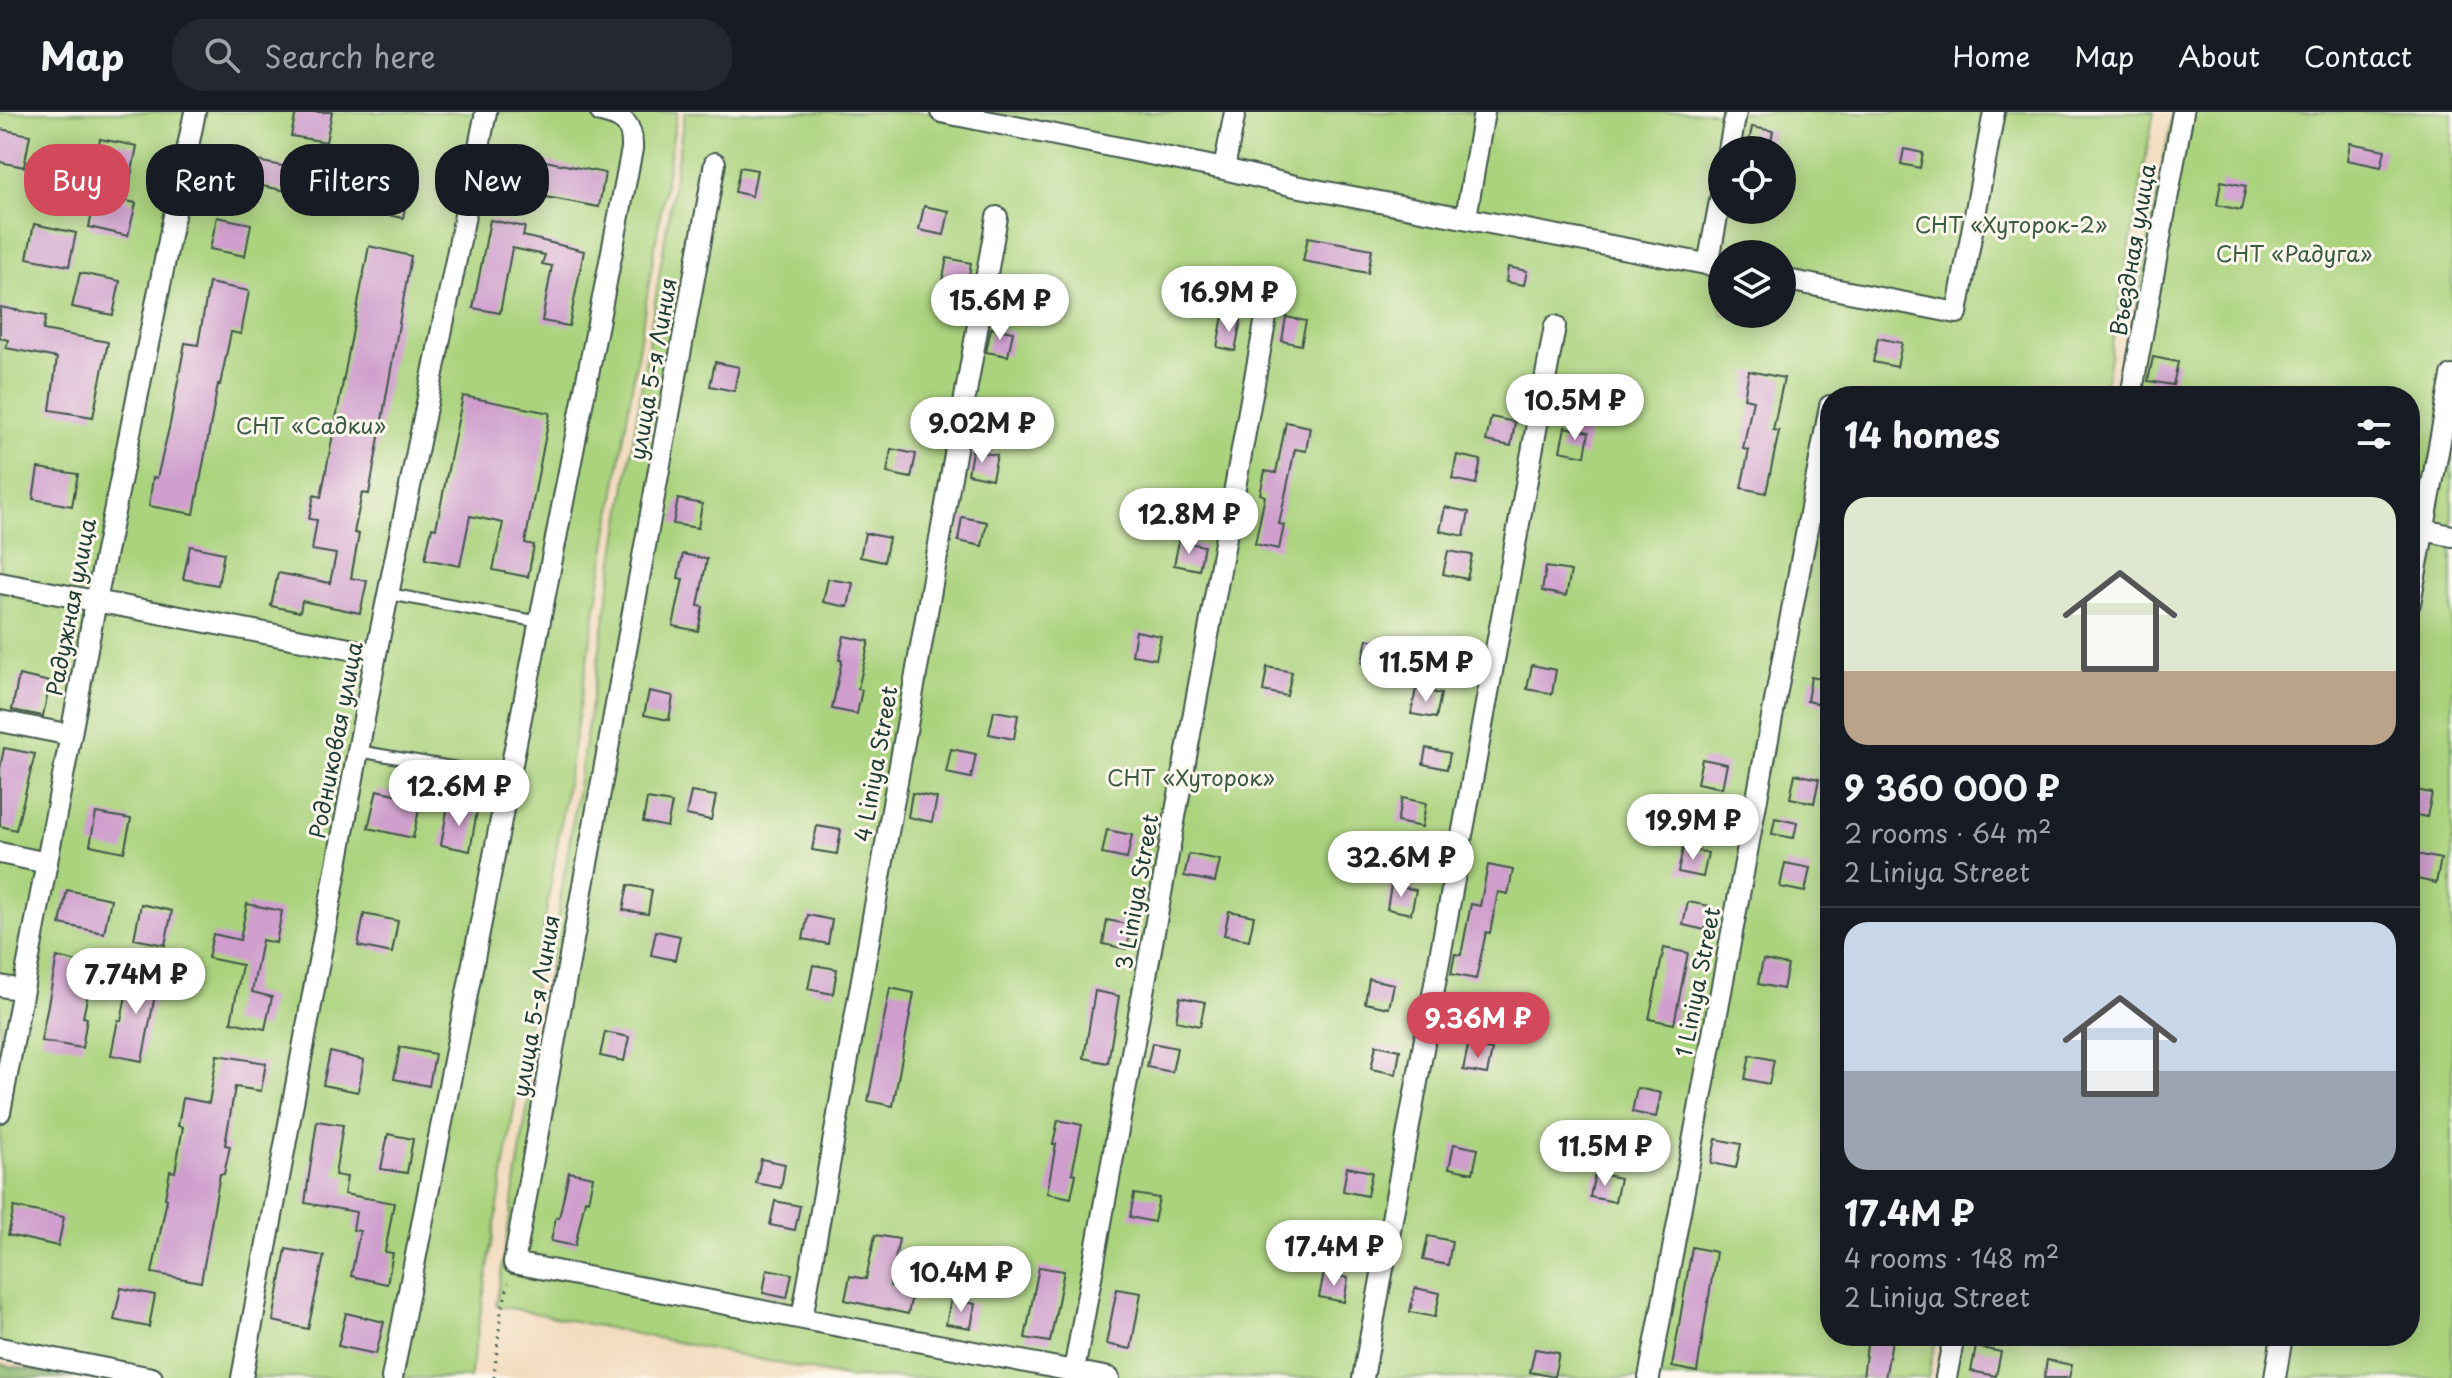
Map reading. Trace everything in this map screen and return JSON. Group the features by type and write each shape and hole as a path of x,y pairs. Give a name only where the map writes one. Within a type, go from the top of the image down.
{"street":[{"name":"Радужная улица","path":"0,1112 96,601 195,112"},
{"name":"Родниковая улица","path":"242,1378 376,654 486,112"},
{"path":"392,1378 632,149 633,135 620,116 601,112"},
{"path":"941,112 980,116 1295,186 1708,265"},
{"path":"1224,169 1235,112"},
{"path":"1466,217 1484,112"},
{"path":"1732,136 1736,112"},
{"path":"1796,282 1957,313 1994,112"},
{"name":"Въездная улица","path":"2133,386 2183,112"},
{"name":"улица 5-я Линия","path":"514,1263 715,163"},
{"name":"4 Liniya Street","path":"802,1318 997,217"},
{"name":"3 Liniya Street","path":"1074,1371 1273,279"},
{"path":"1363,1378 1555,326"},
{"path":"2420,512 2452,376"},
{"name":"1 Liniya Street","path":"1649,1378 1820,457"},
{"path":"2420,530 2452,536"},
{"path":"0,583 376,654"},
{"path":"0,721 71,735"},
{"path":"0,853 47,863"},
{"path":"0,986 23,990"},
{"path":"514,1263 1109,1378"},
{"path":"1946,1378 1952,1346"},
{"path":"2275,1378 2280,1346"},
{"path":"0,1348 152,1378"}],"lane":[{"path":"389,594 540,622"},
{"path":"358,751 510,777"}],"path":[{"path":"494,1378 501,1312 514,1263"}],"green space":[{"name":"СНТ «Садки»","path":"0,112 677,112 470,1378 146,1378 0,1350"},
{"name":"СНТ «Хуторок»","path":"685,112 2154,112 2105,386 1820,386 1820,1346 1934,1346 1928,1378 850,1378 496,1305"},
{"name":"СНТ «Радуга»","path":"2173,112 2452,112 2452,1378 1935,1378 1941,1346 2420,1346 2420,386 2121,386"},
{"path":"0,1364 73,1378 0,1378"}],"building":[{"path":"296,112 332,112 326,142 291,136"},
{"path":"1752,127 1773,131 1772,136 1750,136"},
{"path":"0,129 30,135 28,144 24,144 24,167 0,162"},
{"path":"100,139 126,144 99,144"},
{"path":"2350,143 2385,150 2381,167 2347,160"},
{"path":"130,145 137,146 130,181"},
{"path":"1904,149 1923,153 1920,168 1901,164"},
{"path":"264,162 280,166 280,190 264,186"},
{"path":"549,162 605,173 599,207 549,198"},
{"path":"740,167 757,170 752,196 735,192"},
{"path":"2221,181 2246,186 2241,210 2217,205"},
{"path":"130,202 136,203 128,236 89,227 91,216 130,216"},
{"path":"924,206 949,211 944,235 919,230"},
{"path":"217,217 251,224 245,256 210,249"},
{"path":"490,220 525,227 523,236 584,251 569,326 542,321 552,266 542,264 545,255 512,248 500,313 473,308"},
{"path":"34,224 76,233 69,266 27,258"},
{"path":"1308,237 1372,249 1368,273 1303,261"},
{"path":"369,246 411,256 369,494 362,493 354,533 359,534 351,578 367,581 360,613 302,601 300,612 271,606 278,573 330,583 336,554 312,550 317,520 309,519 314,495 321,497"},
{"path":"947,258 971,263 967,287 942,282"},
{"path":"1508,267 1527,271 1524,285 1506,282"},
{"path":"80,273 120,281 113,315 72,307"},
{"path":"209,283 249,291 241,334 231,332 218,384 194,514 149,506 153,477 157,478 170,424 185,343 198,345"},
{"path":"0,307 46,316 43,330 108,342 93,417 50,410 57,358 6,348 8,340 0,338"},
{"path":"1223,316 1241,320 1235,351 1217,347"},
{"path":"1286,317 1306,321 1301,345 1282,341"},
{"path":"991,328 1013,332 1008,356 986,352"},
{"path":"1878,338 1902,343 1897,367 1873,362"},
{"path":"2153,357 2178,362 2173,385 2148,381"},
{"path":"715,362 739,367 734,391 710,386"},
{"path":"1749,371 1784,378 1773,430 1779,431 1766,493 1741,488 1749,450 1743,449 1753,400 1744,398"},
{"path":"463,396 550,413 525,543 534,545 528,577 493,570 503,523 470,516 460,566 425,559 432,527 436,528"},
{"path":"1491,417 1515,422 1511,446 1486,441"},
{"path":"1286,422 1310,427 1306,451 1295,449 1279,524 1284,525 1279,549 1255,544 1265,496 1260,494 1265,471 1276,473"},
{"path":"1565,427 1589,432 1585,456 1560,451"},
{"path":"891,449 916,454 911,478 887,473"},
{"path":"972,451 997,455 992,479 968,474"},
{"path":"1457,455 1481,460 1476,484 1452,479"},
{"path":"38,468 78,474 72,506 33,499"},
{"path":"678,499 702,504 698,528 673,524"},
{"path":"1445,507 1469,512 1464,536 1440,531"},
{"path":"962,517 987,522 982,546 958,541"},
{"path":"865,533 889,538 884,562 860,557"},
{"path":"1179,541 1204,546 1199,570 1174,565"},
{"path":"190,546 224,553 218,585 183,579"},
{"path":"1448,551 1472,555 1467,579 1443,574"},
{"path":"683,554 707,559 698,606 703,607 698,631 673,626 683,579 678,578"},
{"path":"1546,567 1571,571 1566,596 1542,591"},
{"path":"828,579 853,583 848,607 823,602"},
{"path":"1136,631 1161,636 1156,659 1132,655"},
{"path":"844,636 869,641 858,689 862,690 857,714 832,709"},
{"path":"1367,639 1392,644 1387,667 1362,663"},
{"path":"1532,665 1556,670 1552,694 1527,689"},
{"path":"1267,667 1292,672 1287,696 1263,691"},
{"path":"19,675 50,682 43,716 12,710"},
{"path":"1811,677 1820,679 1820,704 1807,701"},
{"path":"1416,689 1441,694 1436,718 1411,714"},
{"path":"649,691 673,696 669,720 644,715"},
{"path":"994,711 1018,715 1014,739 989,734"},
{"path":"4,748 35,754 16,830 0,826 0,769"},
{"path":"1426,748 1450,753 1447,769 1423,764"},
{"path":"951,749 976,754 971,778 946,773"},
{"path":"1702,759 1727,764 1722,788 1697,783"},
{"path":"1795,774 1819,779 1814,803 1790,798"},
{"path":"377,790 421,800 413,838 368,828"},
{"path":"2420,791 2432,793 2427,817 2420,816"},
{"path":"691,792 716,796 711,820 686,815"},
{"path":"912,793 937,798 932,822 908,817"},
{"path":"1402,798 1426,803 1422,827 1397,822"},
{"path":"647,799 672,803 667,827 643,822"},
{"path":"448,805 477,811 470,851 441,845"},
{"path":"96,813 131,819 124,852 90,845"},
{"path":"1775,818 1797,823 1794,838 1772,834"},
{"path":"817,826 841,830 837,854 812,850"},
{"path":"1107,830 1132,835 1127,859 1102,854"},
{"path":"1683,848 1708,853 1703,877 1678,872"},
{"path":"1189,854 1220,860 1215,882 1184,876"},
{"path":"2420,855 2441,859 2436,883 2420,880"},
{"path":"1785,863 1810,868 1805,892 1780,887"},
{"path":"1488,865 1513,870 1508,894 1498,892 1476,979 1451,974 1455,954 1461,955 1471,904 1480,906"},
{"path":"628,885 652,890 648,914 623,910"},
{"path":"1391,885 1416,890 1411,914 1387,909"},
{"path":"67,890 111,899 104,933 60,924"},
{"path":"1688,902 1710,906 1705,930 1683,925"},
{"path":"141,904 172,911 165,945 134,939"},
{"path":"247,904 282,911 276,943 262,940 252,992 272,997 265,1029 231,1022 242,965 208,958 213,934 240,940"},
{"path":"1229,911 1254,916 1249,940 1224,935"},
{"path":"364,914 398,921 392,953 358,946"},
{"path":"808,915 832,920 828,944 803,939"},
{"path":"1107,920 1132,925 1127,949 1103,944"},
{"path":"656,931 680,936 675,960 651,955"},
{"path":"1664,948 1688,953 1674,1024 1649,1019"},
{"path":"57,957 94,966 83,1017 87,1018 82,1048 41,1041"},
{"path":"1763,960 1788,965 1783,989 1758,984"},
{"path":"813,965 837,969 833,994 808,989"},
{"path":"131,970 159,975 142,1061 111,1055"},
{"path":"1369,979 1394,984 1389,1008 1365,1003"},
{"path":"890,988 914,993 893,1106 868,1101"},
{"path":"1095,991 1119,996 1108,1063 1084,1058"},
{"path":"1180,997 1205,1002 1200,1026 1176,1021"},
{"path":"605,1032 629,1037 624,1061 600,1056"},
{"path":"1152,1043 1177,1048 1172,1072 1147,1067"},
{"path":"1376,1045 1400,1050 1396,1074 1371,1069"},
{"path":"1468,1046 1492,1050 1487,1074 1463,1070"},
{"path":"400,1047 435,1054 429,1086 394,1079"},
{"path":"330,1052 364,1060 358,1092 323,1085"},
{"path":"217,1055 266,1063 261,1091 235,1087 225,1145 230,1146 224,1174 220,1174 201,1282 152,1273 170,1171 175,1172 183,1127 178,1126 183,1098 209,1103"},
{"path":"1750,1055 1774,1060 1769,1084 1745,1079"},
{"path":"1637,1088 1661,1093 1656,1117 1632,1112"},
{"path":"1058,1120 1082,1125 1072,1173 1076,1174 1071,1198 1047,1193"},
{"path":"317,1121 343,1125 335,1175 347,1177 344,1194 394,1203 385,1252 393,1253 387,1284 351,1276 360,1231 353,1230 356,1212 305,1203"},
{"path":"388,1134 413,1139 407,1173 381,1169"},
{"path":"1716,1139 1741,1144 1736,1168 1711,1163"},
{"path":"1454,1144 1478,1149 1473,1173 1449,1168"},
{"path":"761,1159 785,1164 781,1188 756,1183"},
{"path":"1347,1167 1372,1172 1367,1196 1343,1191"},
{"path":"569,1172 593,1177 575,1246 551,1241"},
{"path":"1595,1173 1620,1178 1615,1202 1590,1197"},
{"path":"1134,1194 1159,1198 1154,1222 1130,1217"},
{"path":"775,1201 800,1206 795,1230 770,1225"},
{"path":"14,1207 64,1217 58,1246 8,1235"},
{"path":"875,1235 899,1239 890,1286 913,1290 908,1314 845,1300 850,1276 866,1279"},
{"path":"1428,1236 1452,1241 1448,1265 1423,1260"},
{"path":"1692,1247 1716,1252 1697,1372 1672,1367"},
{"path":"286,1249 324,1256 308,1329 273,1321"},
{"path":"1039,1267 1064,1271 1050,1342 1025,1338"},
{"path":"767,1269 792,1274 787,1298 763,1293"},
{"path":"1324,1273 1348,1278 1344,1302 1319,1297"},
{"path":"121,1288 155,1295 149,1327 114,1320"},
{"path":"1415,1288 1440,1293 1435,1317 1410,1312"},
{"path":"1117,1289 1141,1293 1131,1349 1106,1344"},
{"path":"951,1299 975,1304 971,1328 946,1324"},
{"path":"346,1313 384,1322 376,1354 338,1346"},
{"path":"1867,1346 1891,1346 1885,1378 1863,1378"},
{"path":"1976,1347 2001,1352 1996,1376 1971,1371"},
{"path":"1535,1349 1559,1353 1554,1377 1530,1372"},
{"path":"2047,1360 2072,1365 2069,1378 2044,1378"}],"park label":[{"name":"СНТ «Хуторок-2»","path":"2011,225"}]}
